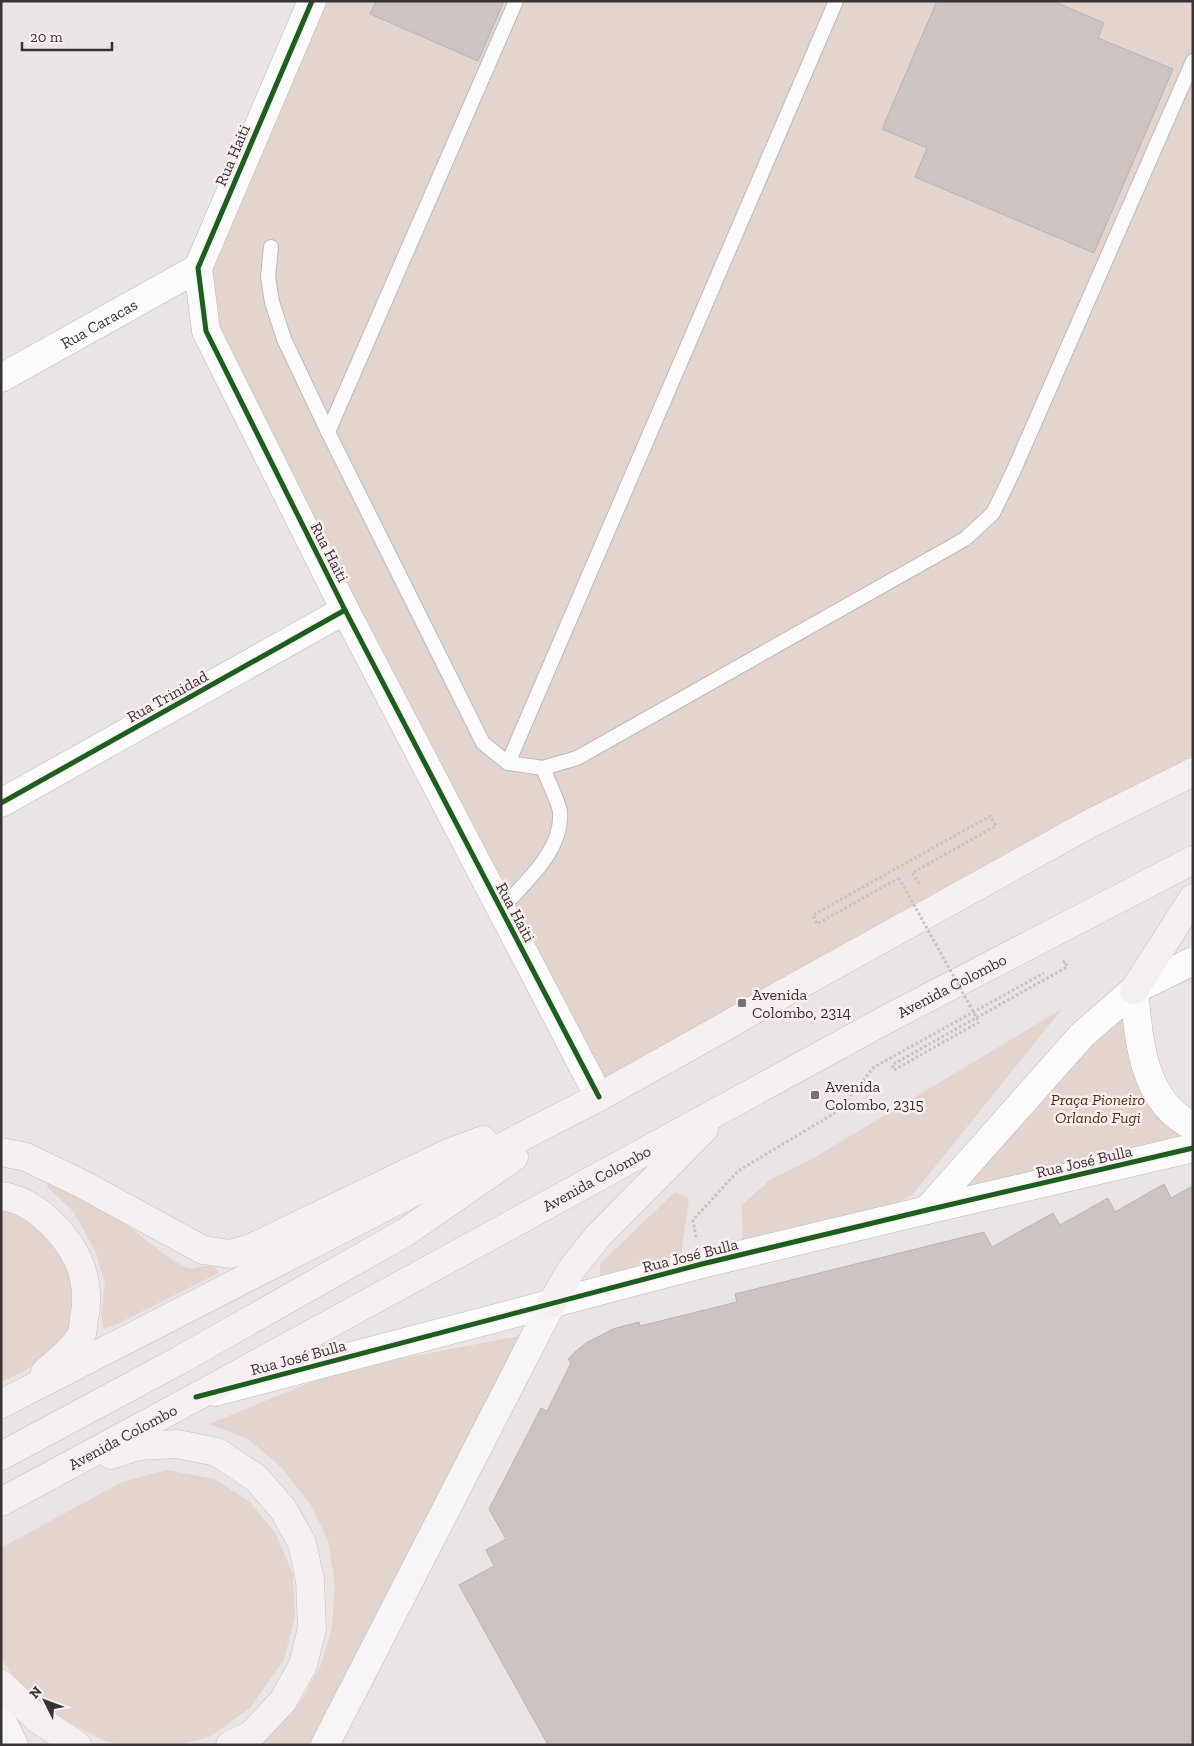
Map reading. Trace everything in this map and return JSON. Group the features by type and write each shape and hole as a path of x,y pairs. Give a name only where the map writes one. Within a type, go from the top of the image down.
{"main road":[{"path":"6,1402 599,1097 1089,824 1193,762"},
{"path":"1089,824 1193,772"},
{"name":"Avenida Colombo","path":"1,1502 887,1019 1193,860"},
{"path":"1134,990 1193,898"},
{"path":"1,1152 26,1157 203,1250 230,1254 251,1248 448,1153 599,1097"},
{"path":"1,1456 178,1361 406,1232 599,1097"},
{"path":"326,1745 552,1303 572,1270 598,1236 724,1108"},
{"path":"1,1196 11,1197 36,1209 57,1229 74,1253 83,1276 87,1303 82,1335 58,1362 6,1402"},
{"path":"48,1477 138,1446 177,1444 217,1452 256,1478 283,1509 302,1543 310,1580 312,1628 303,1665 284,1701 251,1735 230,1745"},
{"path":"1,1684 39,1720 77,1745"},
{"path":"1,1719 14,1745"}],"street":[{"name":"Rua Haiti","path":"312,1 198,268 206,331 345,610 599,1097"},
{"name":"Rua Caracas","path":"1,378 198,268"},
{"name":"Rua Trinidad","path":"1,803 345,610"},
{"path":"927,1210 1082,1036 1134,990 1193,961"},
{"path":"1134,990 1139,1040 1148,1075 1164,1104 1185,1123 1193,1126"},
{"name":"Rua José Bulla","path":"196,1397 702,1264 1193,1148"}],"lane":[{"path":"328,432 516,1"},
{"path":"508,763 836,1"},
{"path":"271,247 268,277 272,302 284,339 328,432 483,743 508,763 543,768 577,758 965,539 992,513 1014,472 1193,61"},
{"path":"501,909 541,864 556,840 560,811 543,768"}],"path":[{"path":"935,909 912,873 996,826 990,816 813,915 818,924 899,878 979,1022 894,1070 892,1065 1068,966 1065,962 1056,966"},
{"path":"702,1264 693,1220 738,1171 838,1111 874,1067 1047,971"}],"green space":[{"path":"314,1 1193,1 1193,755 599,1097 206,331 198,268"},
{"name":"Praça Pioneiro Orlando Fugi","path":"1134,990 1139,1041 1193,1148 927,1210"},
{"path":"1062,1009 913,1194 892,1207 743,1246 742,1205 770,1180 812,1159"},
{"path":"49,1180 107,1210 172,1260 190,1269 213,1264 219,1273 104,1329 101,1315 105,1283 95,1250 73,1211 47,1187"},
{"path":"675,1192 689,1199 681,1255 607,1280 600,1275 600,1264"},
{"path":"1,1206 39,1221 64,1249 74,1284 74,1321 54,1356 1,1382"},
{"path":"525,1335 309,1745 254,1745 272,1733 301,1701 321,1665 332,1628 335,1584 328,1541 311,1505 282,1468 248,1439 209,1424 341,1370"},
{"path":"167,1470 215,1479 250,1502 276,1534 293,1575 295,1616 284,1660 250,1708 209,1737 176,1745 125,1745 105,1741 56,1716 20,1685 1,1659 1,1548 122,1482"}],"building":[{"path":"376,1 504,1 478,61 370,14"},
{"path":"937,1 1053,1 1104,23 1098,38 1173,69 1094,253 915,177 927,148 882,129"},
{"path":"1164,1184 1171,1198 1193,1186 1193,1745 548,1745 459,1585 494,1566 486,1550 506,1539 489,1509 541,1408 547,1411 571,1363 568,1359 575,1352 586,1343 613,1329 639,1322 640,1326 737,1302 735,1294 984,1232 992,1247 1053,1213 1060,1225 1108,1198 1115,1212"}],"cycle path":[{"path":"312,1 198,268 206,331 345,610 599,1097"},
{"path":"1,803 345,610"},
{"path":"196,1397 702,1264 1193,1148"}],"place":[{"name":"Avenida Colombo, 2314","path":"742,1003"},
{"name":"Avenida Colombo, 2315","path":"815,1095"}]}
